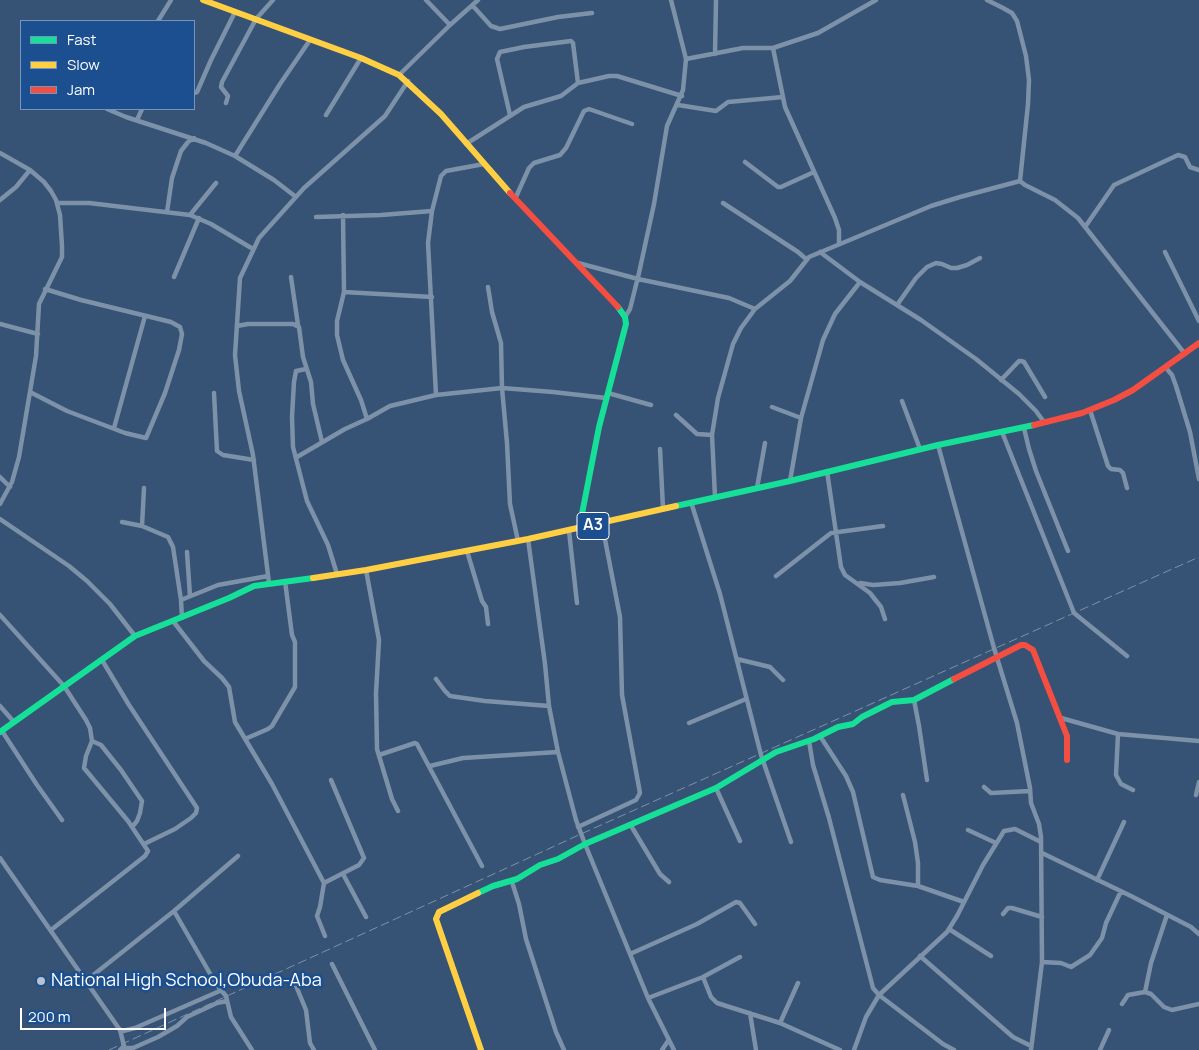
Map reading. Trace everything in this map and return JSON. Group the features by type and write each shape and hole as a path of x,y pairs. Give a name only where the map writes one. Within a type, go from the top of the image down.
{"main road":[{"path":"202,0 361,58 399,74 441,114 515,199 625,317 626,324 594,452 579,528"},
{"name":"A3","path":"1,731 135,636 182,618 254,586 366,570 569,531 663,508 790,481 920,449 1024,428 1090,410 1114,400 1166,368 1199,343"},
{"path":"481,1050 436,917 439,912 493,886 512,882 540,865 558,860 584,844 716,788 776,752 809,741 838,727 852,724 892,702 914,700 1021,645 1025,645 1033,650 1061,718 1068,744 1067,760"}],"street":[{"path":"159,20 171,0"},
{"path":"226,103 228,96 221,85 256,19 273,0"},
{"path":"426,0 450,25"},
{"path":"399,74 478,0"},
{"path":"625,317 630,309 638,279 654,204 667,126 682,96 686,59 670,0"},
{"path":"715,54 716,0"},
{"path":"686,59 742,48 773,48 818,33 876,0"},
{"path":"990,0 1012,14 1017,21 1026,56 1029,80 1028,104 1020,181"},
{"path":"473,6 491,26 500,29 558,17 592,13"},
{"path":"195,93 235,12"},
{"path":"235,156 310,40"},
{"path":"510,115 505,101 498,59 500,52 571,41 573,43 578,83"},
{"path":"773,48 783,97 790,120 835,218 839,230 839,244"},
{"path":"326,115 361,58"},
{"path":"466,144 524,107 561,96 578,83 609,76 617,76 682,96"},
{"path":"269,583 254,460 238,376 235,341 239,282 259,238 296,196 385,116 408,81"},
{"path":"678,105 716,111 728,102 783,97"},
{"path":"109,110 194,138 235,156 296,196"},
{"path":"137,120 142,110"},
{"path":"515,199 529,168 534,163 560,155 566,148 584,111 589,110 632,124"},
{"path":"167,212 172,178 180,151 194,138"},
{"path":"0,153 30,170 44,182 57,203 62,228 62,258 39,304 38,334 19,458 10,487 0,504"},
{"path":"1085,227 1114,185 1182,154 1190,167 1199,170"},
{"path":"745,162 778,187 814,172"},
{"path":"436,395 428,243 432,211 441,176 446,171 484,164"},
{"path":"0,200 16,187 30,170"},
{"path":"1020,181 1066,207 1085,227 1186,354"},
{"path":"715,497 712,435 718,398 733,344 741,328 755,309 790,280 806,259 820,252 931,206 960,196 1020,181"},
{"path":"190,215 216,183"},
{"path":"57,203 77,202 190,215 199,218 252,250"},
{"path":"723,203 806,259"},
{"path":"316,217 432,211"},
{"path":"343,216 344,292 337,321 337,335 344,360 362,400 367,419"},
{"path":"174,277 199,218"},
{"path":"820,252 860,282 947,338 1001,380 1036,411 1044,422"},
{"path":"1165,252 1199,321"},
{"path":"897,305 916,278 927,267 942,264 951,268 957,268 967,266 980,258"},
{"path":"575,262 638,279 729,298 755,309"},
{"path":"291,277 301,345 311,382 313,404 322,442"},
{"path":"790,481 801,418 829,325 860,282"},
{"path":"488,287 492,312 501,343 502,388 510,504 518,541"},
{"path":"30,392 67,411 143,438 148,437 179,350 182,331 180,326 171,322 45,290"},
{"path":"344,292 432,297"},
{"path":"114,428 146,316"},
{"path":"0,324 38,334"},
{"path":"237,326 248,324 298,325"},
{"path":"1001,380 1018,361 1024,362 1045,397"},
{"path":"1166,368 1176,386 1190,432 1199,479"},
{"path":"306,369 296,371 293,387 293,446 307,501 330,552 337,574"},
{"path":"297,457 349,426 395,404 436,395 502,388 607,396 651,405"},
{"path":"214,393 217,451 223,456 254,460"},
{"path":"902,401 920,449"},
{"path":"772,407 801,418"},
{"path":"1090,410 1108,466 1123,473 1127,488"},
{"path":"676,415 696,434 712,435"},
{"path":"1024,428 1036,471 1068,551"},
{"path":"1002,432 1074,613 1127,656"},
{"path":"757,488 764,443"},
{"path":"920,956 1013,1037 1031,1048 1042,962 1042,853 1039,824 1031,803 1017,723 938,445"},
{"path":"660,449 663,508"},
{"path":"827,472 841,567 846,575 870,593 881,607 885,619"},
{"path":"0,477 10,487"},
{"path":"142,526 144,488"},
{"path":"690,502 720,594 763,760 791,842"},
{"path":"0,519 69,566 87,581 110,604 135,636"},
{"path":"122,522 142,526 168,537 173,547 182,618"},
{"path":"578,826 636,800 640,793 622,695 620,617 602,524"},
{"path":"776,576 821,540 836,532 883,526"},
{"path":"569,531 577,603"},
{"path":"528,539 549,706 558,752 578,826 648,998 674,1050"},
{"path":"467,551 481,597 486,607 488,624"},
{"path":"187,552 190,596"},
{"path":"366,570 379,640 376,736 379,755 392,799 398,811"},
{"path":"181,600 218,585 268,576"},
{"path":"859,583 900,583 934,577"},
{"path":"244,739 272,726 295,687 295,642 285,581"},
{"path":"0,615 64,686 90,728 92,741 84,768 132,827 148,851 146,856 51,930"},
{"path":"173,621 204,661 229,687 235,722 272,784 324,883 317,916 325,936"},
{"path":"737,659 770,667 782,680"},
{"path":"102,660 129,705 197,808 196,813 175,829 144,844"},
{"path":"436,679 450,696 485,702 549,706"},
{"path":"689,723 746,699"},
{"path":"914,700 920,726 927,780"},
{"path":"0,706 14,722"},
{"path":"1061,718 1118,734 1199,741"},
{"path":"1,731 62,820"},
{"path":"1118,734 1116,775 1121,784 1133,790"},
{"path":"820,736 846,776 853,792 873,878 918,886 964,902"},
{"path":"92,741 101,745 142,801 137,821 132,827"},
{"path":"809,741 813,765 829,818 871,983 879,995 943,1044 954,1050"},
{"path":"379,755 415,743 430,766 482,866"},
{"path":"430,766 463,758 558,752"},
{"path":"324,883 362,863 364,856 331,780"},
{"path":"1196,795 1199,782"},
{"path":"984,786 991,793 1030,791"},
{"path":"716,788 740,841"},
{"path":"903,795 915,842 918,862 918,886"},
{"path":"1097,880 1124,822"},
{"path":"630,824 660,874 669,882"},
{"path":"854,1050 866,1017 879,995 949,929 1004,831 1015,829 1041,842"},
{"path":"968,830 996,843"},
{"path":"1042,853 1168,915 1191,927 1199,934"},
{"path":"86,980 174,911 238,856"},
{"path":"0,858 120,1030 124,1041 122,1049 133,1048 158,1037 177,1026 187,1017 217,1003 227,1001"},
{"path":"343,874 366,917"},
{"path":"512,882 519,904 526,939 556,1032 564,1050"},
{"path":"1042,962 1061,963 1071,967 1090,955 1102,938 1106,923 1121,891"},
{"path":"630,954 697,924 736,902 740,903 755,924"},
{"path":"1002,914 1008,908 1012,908 1042,917"},
{"path":"174,911 216,984 222,990 231,1017 252,1050"},
{"path":"1145,992 1151,963 1168,915"},
{"path":"949,929 991,956"},
{"path":"648,998 703,977 740,957"},
{"path":"332,964 375,1050"},
{"path":"703,977 713,1000 780,1023 840,1050"},
{"path":"294,981 306,1010 309,1035 314,1050"},
{"path":"780,1023 798,983"},
{"path":"120,1030 135,1028 222,990"},
{"path":"1122,1004 1128,995 1145,992 1151,994 1164,1007 1172,1010 1199,1004"},
{"path":"750,1013 756,1050"},
{"path":"1100,1050 1109,1030"},
{"path":"662,1050 668,1040"}],"railway":[{"path":"109,1050 581,834 1199,557"}],"traffic: fast":[{"path":"579,529 599,427 626,324 625,317 618,307"},
{"path":"676,506 790,481 938,445 1034,425"},
{"path":"0,732 135,636 254,586 313,578"},
{"path":"478,893 493,886 517,879 540,865 558,859 585,844 716,788 776,752 814,739 838,727 853,724 862,717 892,702 914,700 954,679"}],"traffic: slow":[{"path":"203,0 361,58 399,75 441,114 510,193"},
{"path":"313,578 366,570 528,539 676,506"},
{"path":"478,893 439,912 436,919 481,1050"}],"traffic: jam":[{"path":"510,193 618,307"},
{"path":"1034,425 1082,413 1114,400 1133,390 1199,343"},
{"path":"954,679 1021,645 1025,645 1033,650 1067,736 1067,760"}],"place":[{"name":"National High School,Obuda-Aba","path":"41,981"}]}
